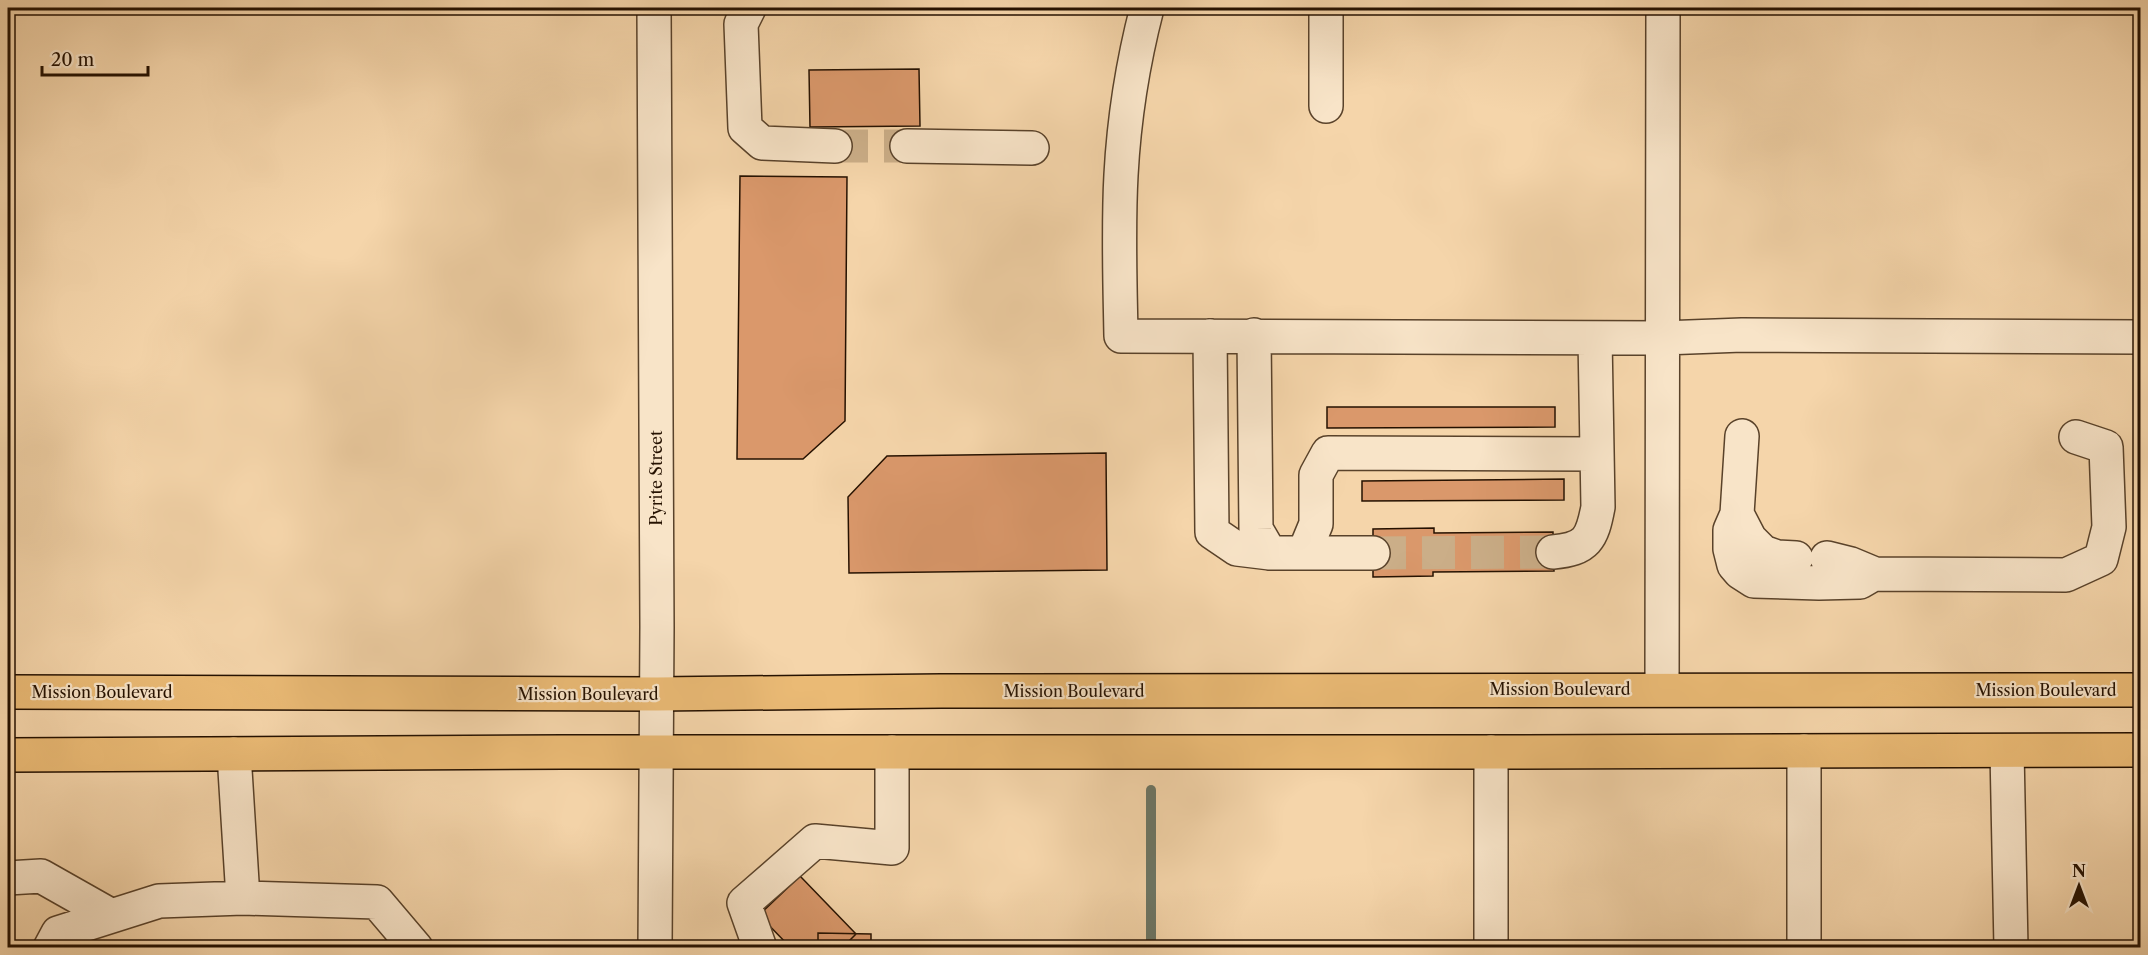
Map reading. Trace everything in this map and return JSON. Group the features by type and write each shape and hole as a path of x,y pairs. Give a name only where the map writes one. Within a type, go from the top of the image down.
{"main road":[{"name":"Mission Boulevard","path":"8,692 657,694 1662,689 2140,690"},
{"path":"8,755 2140,750"}],"street":[{"name":"Pyrite Street","path":"654,8 657,694 655,948"},
{"path":"749,8 741,24 745,128 762,144 835,146"},
{"path":"1147,8 1133,63 1121,174 1119,231 1121,336 2140,337"},
{"path":"1326,8 1326,106"},
{"path":"1662,689 1663,8"},
{"path":"907,146 1032,148"},
{"path":"1232,336 1256,529 1270,553"},
{"path":"1232,336 1212,531 1237,549 1270,553 1373,553"},
{"path":"1553,552 1570,550 1584,543 1593,530 1598,507 1595,338"},
{"path":"1742,436 1737,514 1730,530 1730,549 1734,565 1740,572 1754,581 1819,583 1860,582 1875,574"},
{"path":"1737,514 1750,539 1763,552 1777,557 1812,558 1851,564 1875,574 2066,575 2101,559 2109,527 2106,447 2076,437"},
{"path":"1304,553 1316,524 1316,475 1328,453 1596,454"},
{"path":"1804,751 1804,948"},
{"path":"2007,751 2011,948"},
{"path":"760,948 744,903 815,841 892,848 892,752"},
{"path":"1491,752 1491,948"},
{"path":"234,754 243,898"},
{"path":"8,878 41,876 110,915"},
{"path":"50,948 58,933 159,901 243,898 377,902 417,948"}],"building":[{"path":"1376,8 1599,8 1599,14 1376,13"},
{"path":"919,69 920,126 810,127 809,70"},
{"path":"740,176 847,177 845,421 803,459 737,459"},
{"path":"1327,407 1555,407 1555,427 1327,428"},
{"path":"1106,453 1107,570 849,573 848,497 887,456"},
{"path":"1564,479 1564,500 1362,501 1362,481"},
{"path":"1434,528 1434,533 1553,532 1554,571 1433,572 1433,576 1373,577 1373,529"},
{"path":"800,876 856,934 842,948 791,948 759,915"},
{"path":"818,933 871,934 871,941 916,941 916,948 818,948"}],"waterway":[{"path":"1151,790 1151,948"}],"tunnel":[{"path":"835,146 907,146"},
{"path":"1373,553 1553,552"}]}
